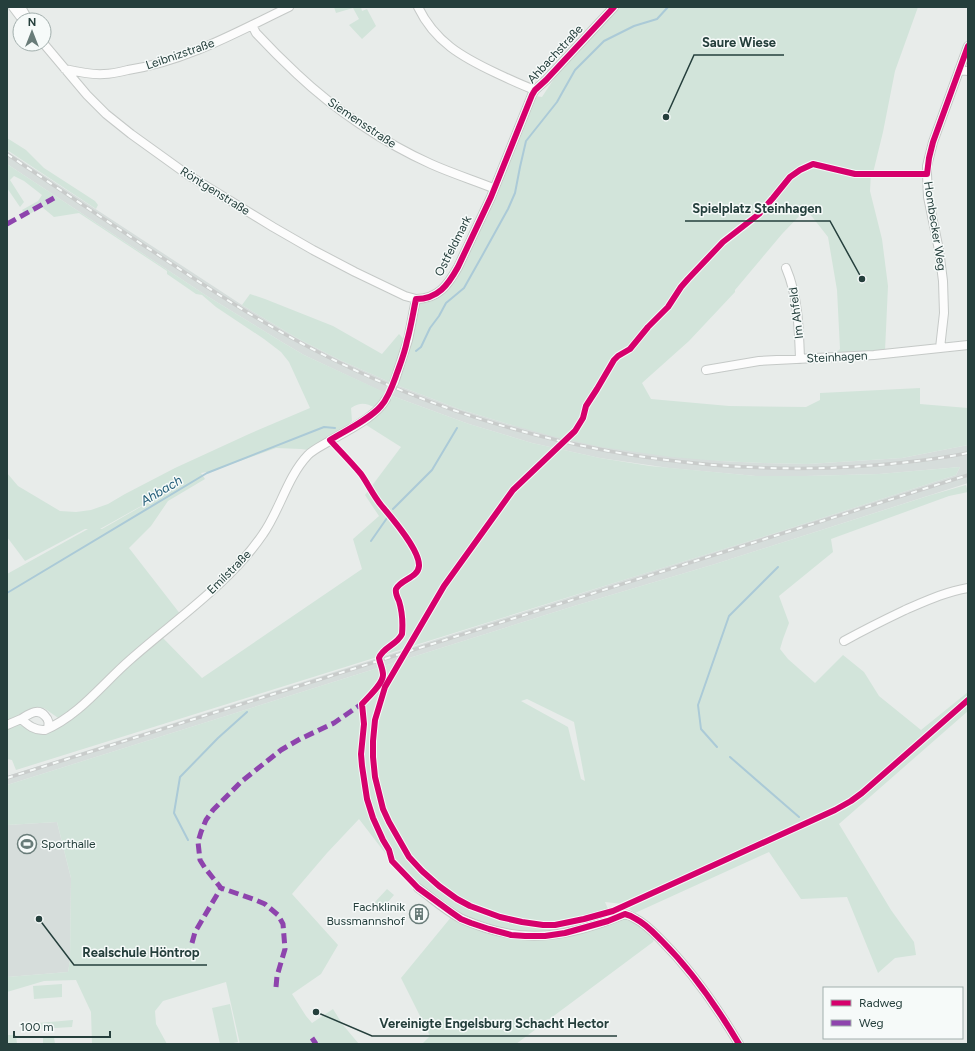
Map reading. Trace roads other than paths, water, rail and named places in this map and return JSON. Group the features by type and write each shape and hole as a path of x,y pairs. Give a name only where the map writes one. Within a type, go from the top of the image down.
{"street":[{"name":"Leibnizstraße","path":"65,69 84,74 104,74 160,64 203,48 289,7"},
{"path":"418,7 422,15 449,47 473,62 535,90"},
{"name":"Ahbachstraße","path":"494,188 532,94 614,7"},
{"name":"Siemensstraße","path":"252,25 256,33 297,75 319,94 364,126 403,150 430,164 494,188"},
{"name":"Hombecker Weg","path":"940,348 944,313 943,281 939,250 929,201 926,174 933,142 964,71 968,46"},
{"name":"Röntgenstraße","path":"51,52 87,95 106,114 188,175 272,227 313,250 405,296 416,299"},
{"name":"Ostfeldmark","path":"416,299 422,299 436,294 442,290 452,277 494,188"},
{"name":"Im Ahfeld","path":"786,268 792,281 795,300 799,331 800,359"},
{"path":"394,383 408,340 416,299"},
{"name":"Steinhagen","path":"706,370 759,361 874,355 968,345"},
{"name":"Emilstraße","path":"48,728 68,717 119,669 172,626 231,573 263,534 295,472 308,455 318,447 356,425 376,411 382,406 386,399"},
{"path":"844,641 870,626 935,597 952,591 968,588"},
{"path":"7,725 33,713 38,712 43,713 47,717 49,722 48,728 41,730 36,729 21,719"},
{"path":"418,888 461,918 471,923 511,935 525,936 565,933 608,921 625,914 636,918 654,933 676,955 705,992 730,1028 739,1044"}],"waterway":[{"name":"Ahbach","path":"416,351 421,347 430,328 446,303 464,288 508,209 515,193 526,141 557,102 575,70 604,41 634,26 657,19 668,7"},
{"name":"Ahbach","path":"7,593 207,473 324,427 335,428"},
{"path":"393,509 432,470 457,428"},
{"path":"371,541 387,518"},
{"path":"717,747 701,729 698,705 729,616 778,567"},
{"path":"188,840 174,813 180,777 218,738 247,712"},
{"path":"730,757 799,817"}],"tunnel":[{"path":"386,399 394,383"}],"railway":[{"path":"7,154 204,285 284,334 362,374 426,400 490,422 556,440 623,454 691,463 759,468 828,468 863,466 916,461 968,453"},
{"path":"7,778 968,475"}],"place":[{"name":"Saure Wiese","path":"666,117"},
{"name":"Spielplatz Steinhagen","path":"862,279"},
{"name":"Sporthalle","path":"27,844"},
{"name":"Fachklinik Bussmannshof","path":"419,914"},
{"name":"Realschule Höntrop","path":"39,919"},
{"name":"Vereinigte Engelsburg Schacht Hector","path":"316,1012"}]}
